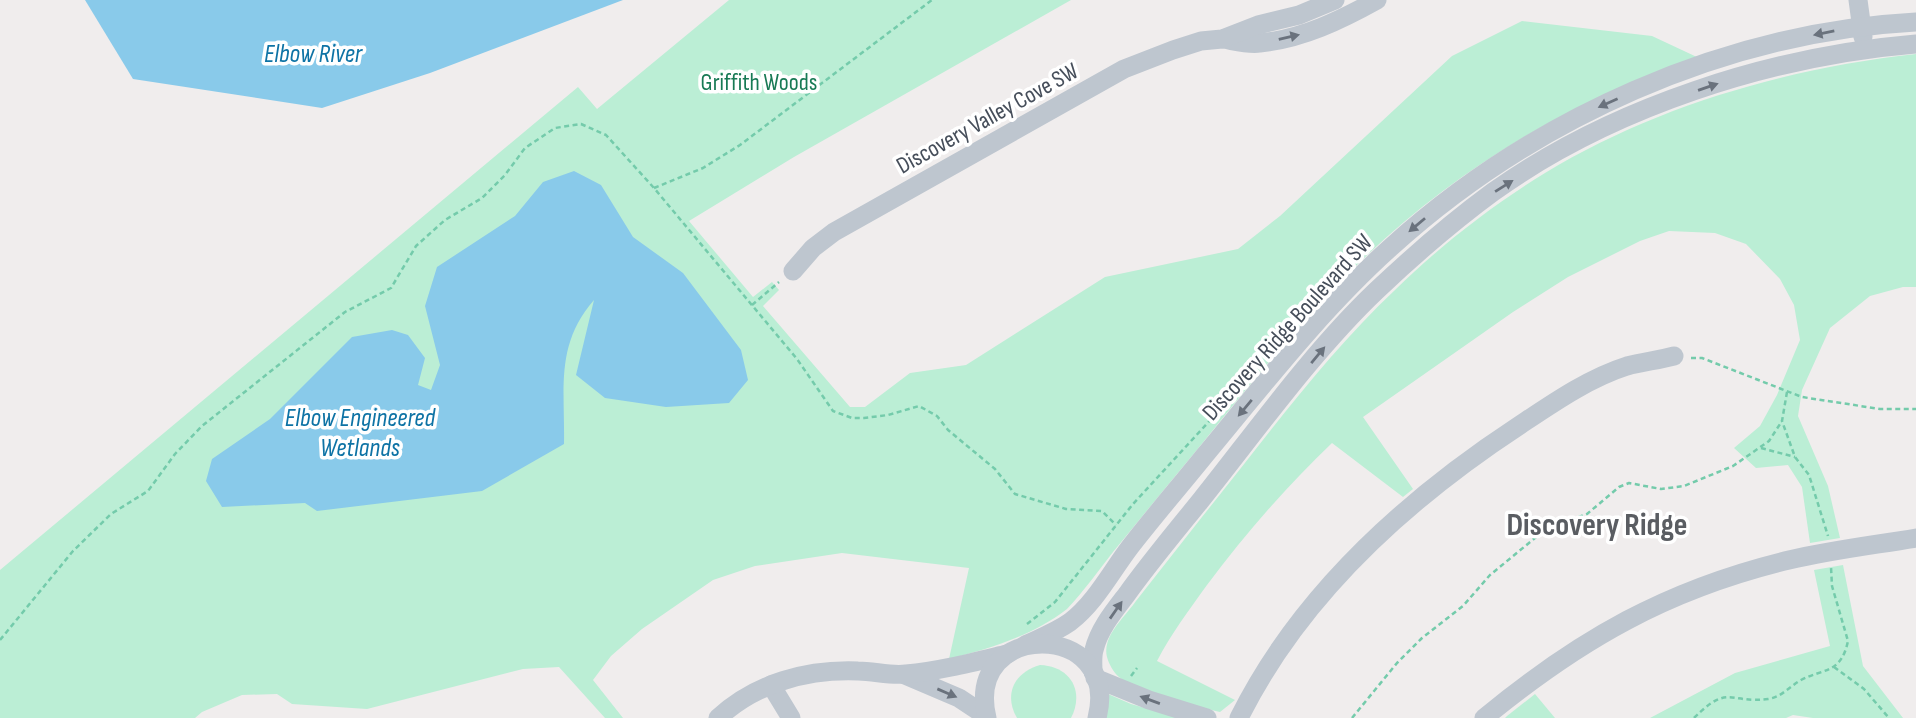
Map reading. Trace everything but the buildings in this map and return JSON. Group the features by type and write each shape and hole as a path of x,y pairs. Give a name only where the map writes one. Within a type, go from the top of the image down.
{"street":[{"name":"Discovery Valley Cove SW","path":"1222,39 1258,24 1298,15 1335,0"},
{"name":"Discovery Valley Cove SW","path":"793,271 813,248 834,232 1124,69 1201,41 1222,39 1258,44 1286,38 1325,26 1377,0"},
{"path":"1858,0 1865,48"},
{"name":"Discovery Ridge Boulevard SW","path":"1016,650 1058,630 1080,614 1148,525 1341,296 1390,248 1467,186 1563,126 1660,80 1758,48 1862,26 1916,22"},
{"name":"Discovery Ridge Boulevard SW","path":"1097,718 1100,703 1094,675 1093,652 1110,618 1140,576 1331,340 1375,292 1436,236 1495,191 1559,151 1614,123 1745,75 1865,48 1916,44"},
{"path":"1240,718 1256,686 1319,599 1371,542 1422,495 1474,455 1545,408 1596,379 1627,367 1674,356"},
{"path":"1484,718 1551,665 1635,615 1708,583 1783,562 1916,538"},
{"path":"904,675 1044,642 1063,646 1080,657 1094,675 1149,701 1207,718"},
{"path":"987,717 987,682 999,662 1016,650"},
{"path":"718,718 749,696 771,685 814,672 863,671 904,675 959,698 987,717"},
{"path":"771,685 791,718"}],"path":[{"path":"654,188 703,168 740,145 932,0"},
{"path":"0,640 74,551 111,514 148,491 175,454 202,426 345,312 391,288 416,246 445,220 482,198 505,175 525,148 555,128 581,124 607,135 654,188 797,359 833,411 852,418 888,415 919,406 937,416 948,430 995,469 1015,494 1066,509 1102,511 1116,525"},
{"path":"752,305 793,271"},
{"path":"1674,356 1702,358 1787,392 1880,409 1916,408"},
{"path":"1352,718 1397,663 1422,638 1463,606 1507,559 1553,526 1587,514 1619,487 1629,484 1661,489 1684,486 1733,466 1769,441 1782,421 1787,392"},
{"path":"1694,718 1712,701 1723,697 1772,699 1802,679 1835,667 1846,648 1848,641 1832,586 1824,521 1809,475 1795,457 1782,421"},
{"path":"1761,448 1795,457"},
{"path":"1835,667 1864,688 1889,718"}],"green space":[{"name":"Griffith Woods","path":"729,0 1071,0 794,157 689,221 753,297 772,282 779,290 763,306 850,407 865,407 910,373 966,365 1105,277 1238,249 1280,216 1452,56 1522,21 1652,36 1699,58 1600,97 1553,121 1463,176 1421,208 1342,280 1297,329 1067,609 1040,627 1011,640 949,659 969,568 842,553 755,566 713,580 642,629 611,656 593,680 623,718 605,718 559,667 523,669 367,709 292,704 277,694 242,695 202,712 195,718 0,718 0,570 578,87 597,109"},
{"path":"1916,54 1916,287 1903,287 1870,296 1830,328 1802,390 1798,416 1828,486 1840,538 1810,543 1802,487 1788,465 1756,468 1734,448 1760,426 1777,395 1800,340 1794,305 1780,279 1746,244 1715,233 1669,231 1640,241 1568,277 1513,312 1363,417 1413,489 1403,497 1332,443 1282,494 1207,585 1157,661 1235,700 1220,712 1152,694 1128,683 1115,673 1106,654 1111,634 1119,622 1343,343 1412,274 1467,227 1545,173 1587,149 1677,110 1771,80 1868,60"},
{"path":"1843,565 1863,666 1903,718 1813,718 1793,715 1786,718 1650,718 1735,673 1830,646 1814,570"},
{"path":"1040,665 1059,670 1072,682 1076,698 1071,718 1017,718 1011,701 1014,685 1024,673"},
{"path":"1108,694 1131,704 1180,718 1103,718"},
{"path":"1535,694 1555,718 1505,718 1507,716"}],"water":[{"name":"Elbow River","path":"85,0 623,0 430,73 322,108 133,79"},
{"name":"Elbow Engineered Wetlands","path":"574,171 601,185 633,237 683,273 741,350 748,380 729,403 666,407 605,398 576,375 594,300 573,334 568,351 564,386 564,444 482,491 317,511 305,503 222,507 206,481 212,459 270,419 352,337 392,330 408,335 425,358 418,385 431,390 440,365 425,306 437,267 515,216 543,182"}],"district":[{"name":"Discovery Ridge","path":"1597,524"}]}
